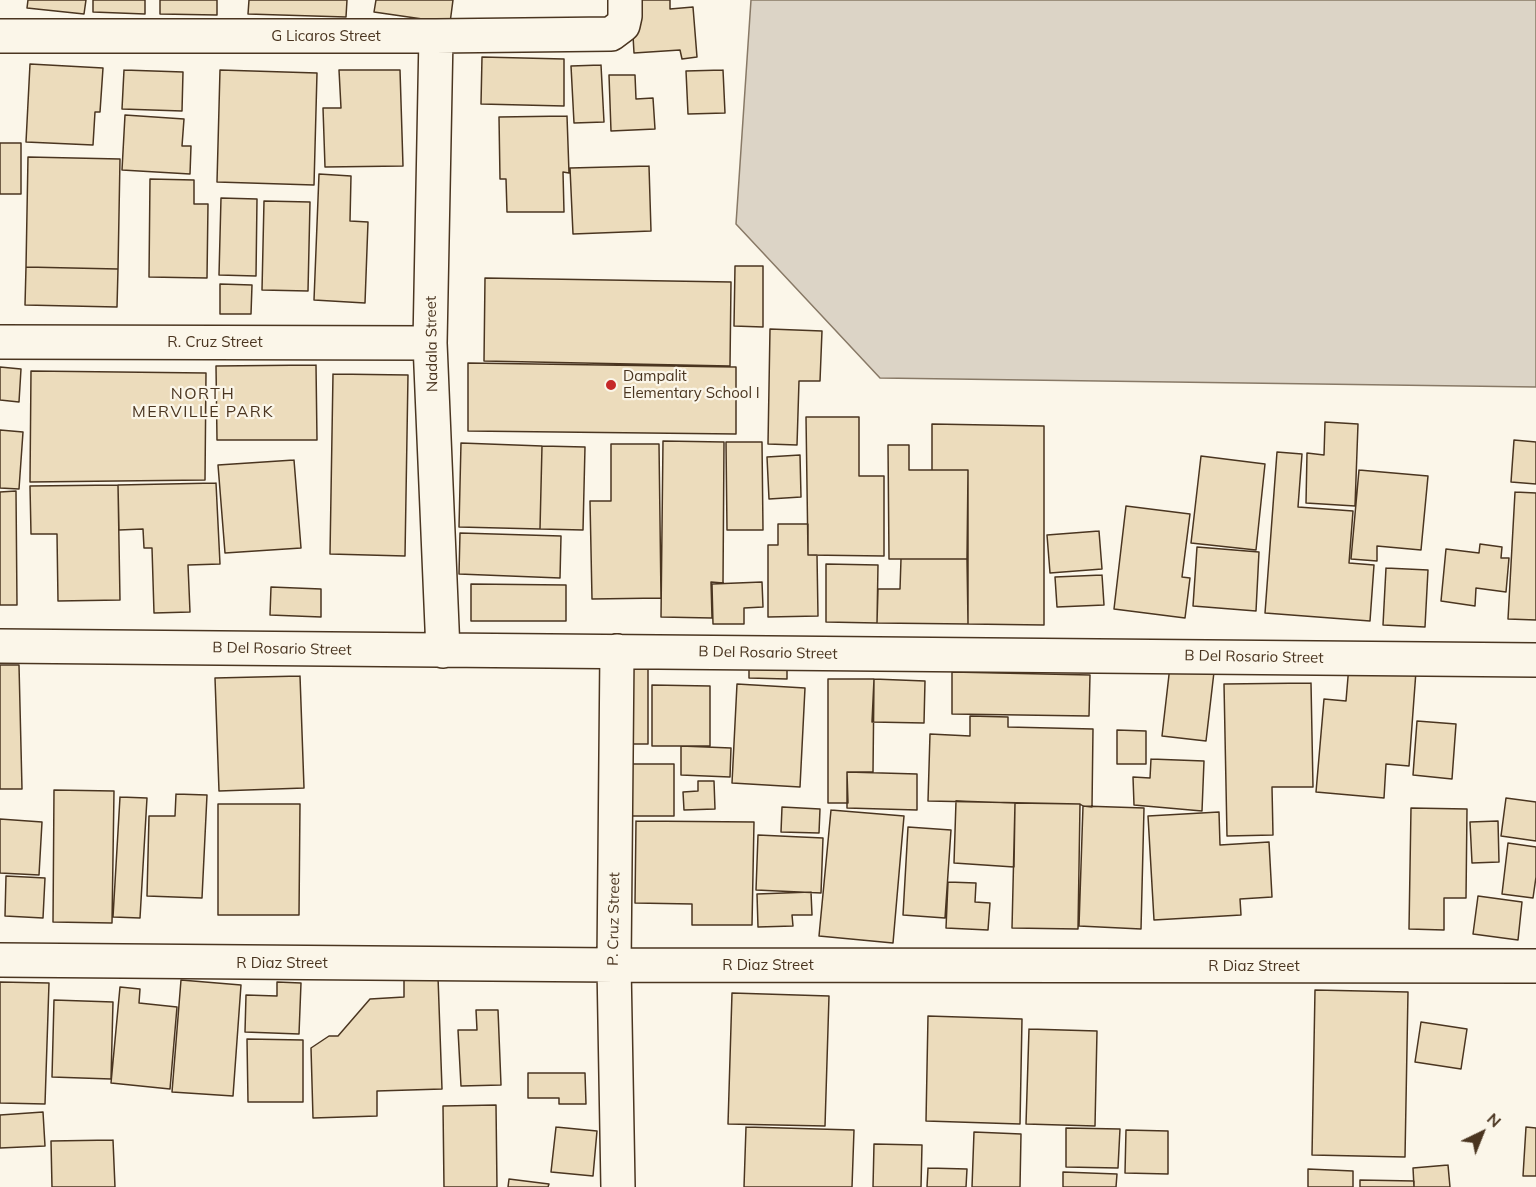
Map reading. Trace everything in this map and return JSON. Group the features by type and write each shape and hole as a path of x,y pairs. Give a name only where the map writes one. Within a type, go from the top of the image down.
{"street":[{"name":"G Licaros Street","path":"0,36 611,34 623,25 625,0"},
{"name":"Nadala Street","path":"436,36 430,343 443,651"},
{"name":"R. Cruz Street","path":"0,342 430,343"},
{"name":"B Del Rosario Street","path":"0,646 1536,660"},
{"name":"P. Cruz Street","path":"617,651 614,965 618,1187"},
{"name":"R Diaz Street","path":"0,960 614,965 1536,966"}],"shaded area":[{"path":"751,0 1536,0 1536,387 880,378 736,224"}],"building":[{"path":"28,0 86,0 84,14 27,8"},
{"path":"93,0 145,0 145,14 93,12"},
{"path":"160,0 217,0 217,15 160,14"},
{"path":"249,0 347,0 346,17 248,14"},
{"path":"376,0 453,0 450,23 374,12"},
{"path":"631,0 670,0 670,9 693,7 697,57 682,59 680,50 634,53"},
{"path":"482,57 564,59 564,106 481,104"},
{"path":"30,64 103,68 100,112 95,112 93,145 26,142"},
{"path":"601,65 604,122 574,123 571,66"},
{"path":"124,70 183,72 182,111 122,109"},
{"path":"220,70 317,73 314,185 217,182"},
{"path":"339,70 400,70 403,166 325,167 323,108 341,108"},
{"path":"723,70 725,113 688,114 686,71"},
{"path":"609,75 635,75 636,99 653,98 655,129 611,131"},
{"path":"125,115 184,119 182,146 191,146 190,174 122,170"},
{"path":"567,116 569,173 563,172 564,212 507,212 506,179 500,179 499,117"},
{"path":"0,143 21,143 21,194 0,194"},
{"path":"28,157 120,159 118,269 26,267"},
{"path":"649,166 651,231 573,234 570,168"},
{"path":"319,174 351,176 350,221 368,222 365,303 314,300"},
{"path":"150,179 194,180 194,204 208,204 207,278 149,277"},
{"path":"221,198 257,199 256,276 219,275"},
{"path":"264,201 310,202 308,291 262,290"},
{"path":"735,266 763,266 763,327 734,326"},
{"path":"26,267 118,269 117,307 25,305"},
{"path":"485,278 731,282 730,366 484,361"},
{"path":"220,284 252,285 251,314 220,314"},
{"path":"770,329 822,331 820,381 799,381 797,445 768,444"},
{"path":"468,363 736,367 736,434 468,431"},
{"path":"316,365 317,440 217,440 216,366"},
{"path":"0,367 21,369 19,402 0,400"},
{"path":"31,371 206,373 205,480 30,482"},
{"path":"333,374 408,375 405,556 330,554"},
{"path":"806,417 859,417 859,476 884,476 884,556 808,555"},
{"path":"1325,422 1358,424 1355,506 1306,503 1307,453 1324,455"},
{"path":"932,424 1044,426 1044,625 968,624 968,470 932,470"},
{"path":"0,430 23,432 19,489 0,488"},
{"path":"1514,440 1536,442 1536,484 1511,482"},
{"path":"663,441 724,442 723,583 711,582 712,618 661,617"},
{"path":"726,442 762,442 763,530 727,530"},
{"path":"461,443 542,446 540,529 459,527"},
{"path":"611,444 659,444 661,598 592,599 590,501 611,501"},
{"path":"888,445 909,445 909,470 968,470 967,559 889,559"},
{"path":"542,446 585,447 583,530 540,529"},
{"path":"1277,452 1302,454 1298,507 1353,511 1349,563 1374,565 1370,621 1265,613"},
{"path":"800,455 801,497 769,499 767,457"},
{"path":"1201,456 1265,464 1256,550 1191,543"},
{"path":"294,460 301,548 225,553 218,465"},
{"path":"1359,470 1428,476 1421,550 1377,546 1377,561 1351,559"},
{"path":"216,483 220,564 188,565 190,612 154,613 152,548 144,548 143,529 119,530 118,485"},
{"path":"118,485 120,600 58,601 57,534 31,534 30,486"},
{"path":"16,491 17,605 0,605 0,492"},
{"path":"1515,492 1536,493 1536,620 1508,619"},
{"path":"1126,506 1190,514 1182,577 1190,578 1185,618 1114,609"},
{"path":"778,524 808,524 808,555 817,555 818,616 768,617 768,545 778,545"},
{"path":"1099,531 1102,569 1050,573 1047,535"},
{"path":"460,533 561,536 560,578 459,574"},
{"path":"1480,544 1502,547 1501,558 1509,558 1506,592 1476,588 1475,606 1441,601 1446,549 1479,553"},
{"path":"1197,547 1259,552 1256,611 1193,606"},
{"path":"901,559 967,559 968,624 877,623 878,589 900,589"},
{"path":"826,564 878,565 877,623 826,622"},
{"path":"1386,568 1428,570 1425,627 1383,625"},
{"path":"1102,575 1104,605 1057,607 1055,577"},
{"path":"762,582 763,607 744,608 744,624 713,624 712,584"},
{"path":"471,584 566,585 566,621 471,621"},
{"path":"271,587 321,589 321,617 270,615"},
{"path":"749,658 787,659 787,679 749,678"},
{"path":"0,665 19,665 22,789 0,789"},
{"path":"1349,665 1416,671 1409,766 1386,764 1384,798 1316,792 1324,699 1346,701"},
{"path":"1170,666 1214,672 1206,741 1162,736"},
{"path":"631,667 648,667 648,744 630,744"},
{"path":"952,672 1090,675 1089,716 952,714"},
{"path":"300,676 304,788 219,791 215,678"},
{"path":"828,679 874,679 873,772 847,772 848,803 828,803"},
{"path":"874,679 925,681 924,723 872,722"},
{"path":"1311,683 1313,787 1272,787 1273,835 1227,836 1224,684"},
{"path":"737,684 805,688 800,787 732,783"},
{"path":"652,685 710,686 710,746 652,746"},
{"path":"970,716 1008,717 1008,727 1093,729 1092,807 1080,804 928,801 930,734 970,736"},
{"path":"1417,721 1456,724 1452,779 1413,775"},
{"path":"1117,730 1146,731 1146,764 1117,764"},
{"path":"681,746 731,748 730,777 681,775"},
{"path":"1151,759 1204,761 1202,811 1134,805 1133,777 1150,778"},
{"path":"630,764 674,764 674,816 631,816"},
{"path":"847,772 917,774 917,810 847,808"},
{"path":"698,781 714,781 715,809 684,810 683,792 698,791"},
{"path":"54,790 114,791 112,923 53,922"},
{"path":"176,794 207,795 202,898 147,896 149,816 175,816"},
{"path":"120,797 147,798 140,918 113,917"},
{"path":"1506,798 1536,802 1536,841 1501,836"},
{"path":"956,801 1015,803 1014,867 954,863"},
{"path":"1015,803 1080,804 1078,929 1012,928"},
{"path":"218,804 300,804 299,915 218,915"},
{"path":"1083,806 1144,808 1141,929 1079,926"},
{"path":"782,807 820,809 819,833 781,832"},
{"path":"1411,808 1467,809 1466,898 1444,898 1444,930 1409,929"},
{"path":"831,810 904,816 893,943 819,936"},
{"path":"1219,812 1220,845 1269,842 1272,897 1240,899 1241,915 1154,920 1148,816"},
{"path":"0,819 42,822 39,875 0,873"},
{"path":"636,821 754,822 752,925 692,925 692,904 635,903"},
{"path":"1498,821 1499,862 1472,863 1470,822"},
{"path":"908,827 951,830 945,918 903,915"},
{"path":"758,835 823,838 821,893 756,890"},
{"path":"1508,843 1536,847 1533,898 1502,894"},
{"path":"6,876 45,878 43,918 5,916"},
{"path":"948,882 976,883 975,902 990,903 988,930 946,928"},
{"path":"811,892 812,915 792,915 793,926 758,927 757,894"},
{"path":"1478,896 1522,902 1518,940 1473,934"},
{"path":"438,977 442,1089 377,1091 377,1116 313,1118 311,1048 329,1036 338,1036 370,999 404,997 404,978"},
{"path":"181,980 241,985 233,1096 172,1092"},
{"path":"0,982 49,983 45,1104 0,1103"},
{"path":"277,982 301,983 299,1034 245,1032 246,995 277,996"},
{"path":"120,987 140,989 139,1003 177,1007 170,1089 111,1083"},
{"path":"1315,990 1408,992 1405,1157 1312,1155"},
{"path":"732,993 829,996 825,1126 728,1124"},
{"path":"54,1000 113,1002 111,1079 52,1077"},
{"path":"476,1010 498,1010 501,1085 461,1086 458,1030 477,1030"},
{"path":"928,1016 1022,1019 1020,1124 926,1121"},
{"path":"1421,1022 1467,1029 1461,1069 1415,1062"},
{"path":"1029,1029 1097,1031 1095,1126 1026,1124"},
{"path":"247,1039 303,1040 303,1102 248,1102"},
{"path":"528,1073 585,1073 586,1104 559,1104 559,1098 528,1098"},
{"path":"496,1105 497,1187 444,1187 443,1106"},
{"path":"43,1112 45,1146 0,1148 0,1115"},
{"path":"556,1127 597,1131 593,1176 551,1172"},
{"path":"746,1127 854,1130 852,1187 744,1187"},
{"path":"1526,1127 1536,1128 1536,1176 1523,1176"},
{"path":"1066,1128 1120,1129 1118,1168 1066,1167"},
{"path":"1126,1130 1168,1131 1168,1174 1125,1173"},
{"path":"974,1132 1021,1134 1020,1187 972,1187"},
{"path":"113,1140 115,1187 52,1187 51,1141"},
{"path":"874,1144 922,1145 921,1187 873,1187"},
{"path":"1448,1165 1450,1187 1414,1187 1413,1168"},
{"path":"928,1168 967,1169 966,1187 927,1187"},
{"path":"1308,1169 1353,1171 1353,1187 1308,1187"},
{"path":"1063,1172 1117,1174 1116,1187 1063,1187"},
{"path":"509,1179 549,1184 548,1187 508,1187"},
{"path":"1360,1180 1414,1181 1414,1187 1360,1187"}],"place":[{"name":"Dampalit Elementary School I","path":"611,385"}],"district":[{"name":"NORTH MERVILLE PARK","path":"203,403"}]}
